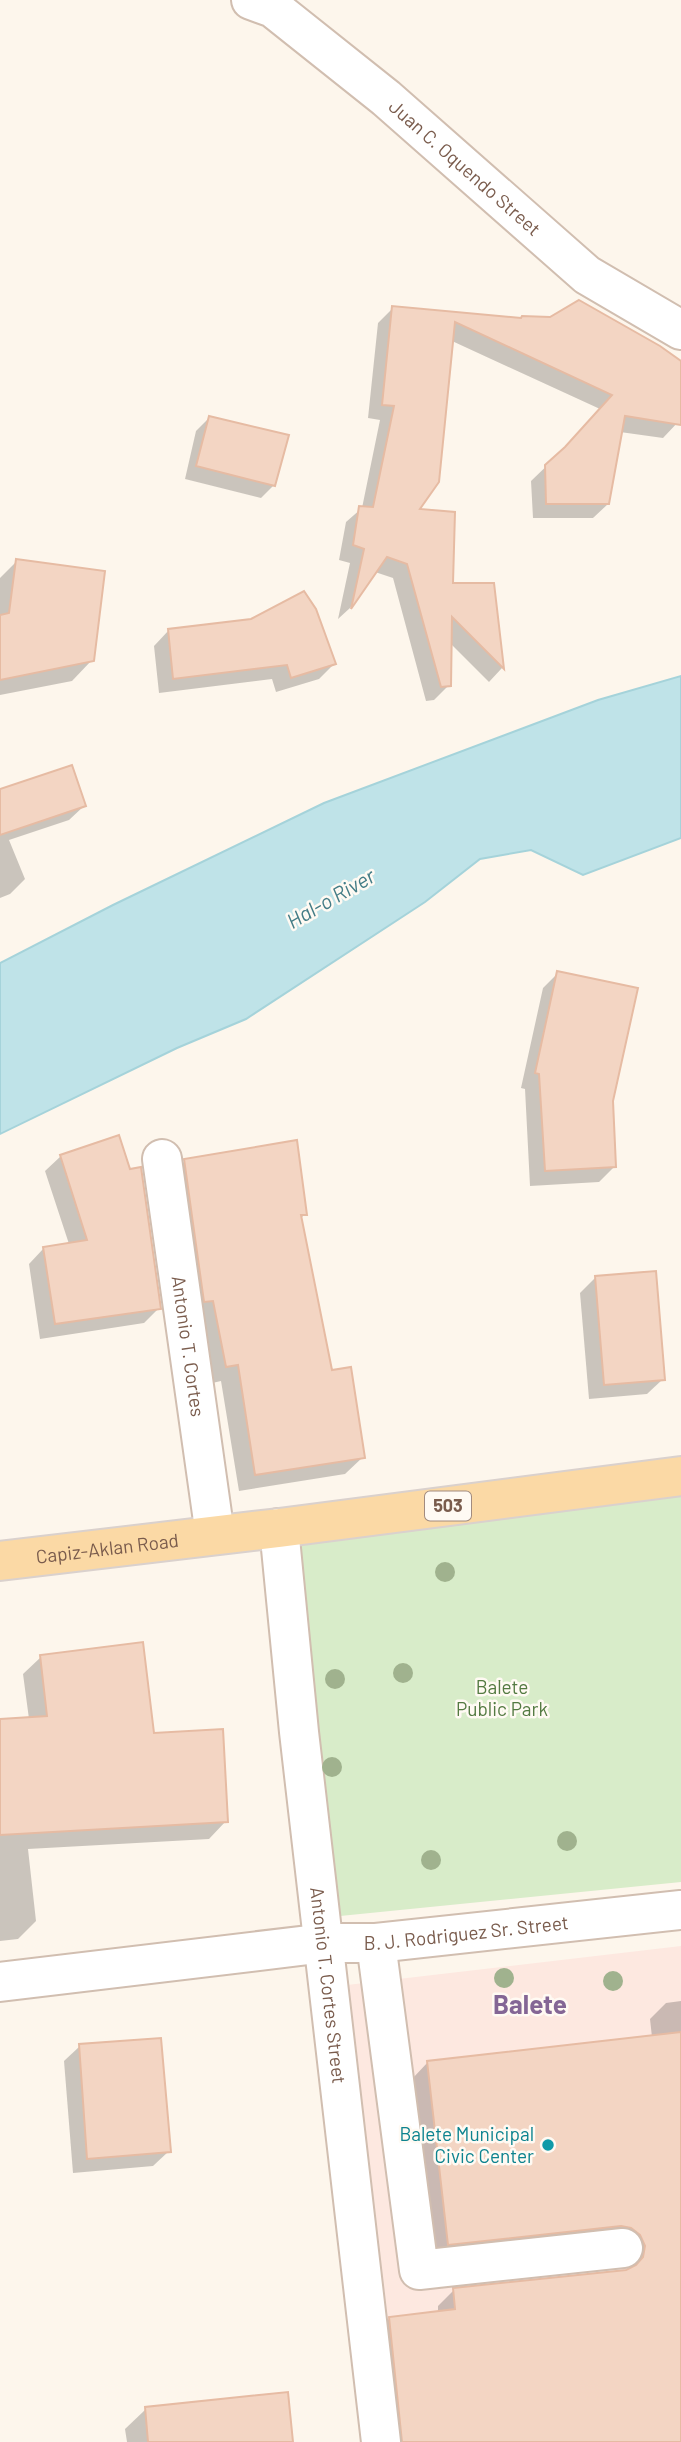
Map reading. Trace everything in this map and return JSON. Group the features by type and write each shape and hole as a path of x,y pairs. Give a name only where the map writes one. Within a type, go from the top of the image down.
{"main road":[{"name":"503","path":"215,1535 681,1476"},
{"name":"Capiz-Aklan Road","path":"0,1561 215,1535"}],"street":[{"name":"Juan C. Oquendo Street","path":"251,0 273,8 376,90 587,275 681,330"},
{"name":"Antonio T. Cortes","path":"162,1159 215,1535"},
{"name":"Antonio T. Cortes Street","path":"279,1528 299,1732 381,2442"},
{"name":"B. J. Rodriguez Sr. Street","path":"0,1982 325,1943 376,1943 681,1910"},
{"path":"376,1943 419,2270 623,2248"}],"shaded area":[{"path":"681,1946 681,2442 390,2442 347,1985"}],"green space":[{"name":"Balete Public Park","path":"681,1496 681,1882 340,1916 296,1543"}],"water":[{"name":"Hal-o River","path":"681,676 681,838 583,875 531,850 480,859 425,902 246,1019 177,1048 0,1134 0,963 324,803 598,700"}],"building":[{"path":"579,300 681,361 681,425 625,416 609,504 546,504 545,465 612,395 455,322 439,482 420,509 455,512 453,583 494,583 504,669 452,617 451,686 441,687 407,564 387,557 351,609 364,549 353,545 359,506 373,507 394,406 382,405 392,306 521,318 550,317"},
{"path":"209,416 289,435 275,486 196,466"},
{"path":"16,559 105,571 94,661 0,680 0,615 9,613"},
{"path":"304,591 316,609 336,664 291,678 287,665 173,679 168,629 251,619"},
{"path":"72,765 86,806 0,835 0,789"},
{"path":"557,971 638,988 613,1101 616,1167 545,1171 539,1074 535,1073"},
{"path":"119,1135 130,1169 141,1167 161,1309 55,1324 43,1247 87,1240 60,1155"},
{"path":"297,1140 307,1215 301,1215 332,1370 351,1367 365,1458 255,1475 238,1365 226,1367 213,1301 204,1302 184,1159"},
{"path":"656,1271 665,1380 604,1385 595,1276"},
{"path":"143,1642 154,1733 223,1729 228,1822 0,1835 0,1719 47,1716 40,1655"},
{"path":"681,2032 681,2442 402,2442 389,2317 455,2309 453,2288 626,2270 636,2265 643,2257 645,2246 640,2235 631,2228 621,2226 448,2245 427,2061"},
{"path":"161,2038 171,2152 87,2159 79,2044"},
{"path":"288,2392 293,2442 148,2442 145,2407"}],"place":[{"name":"Balete Municipal Civic Center","path":"548,2145"}],"district":[{"name":"Balete","path":"530,2005"}]}
